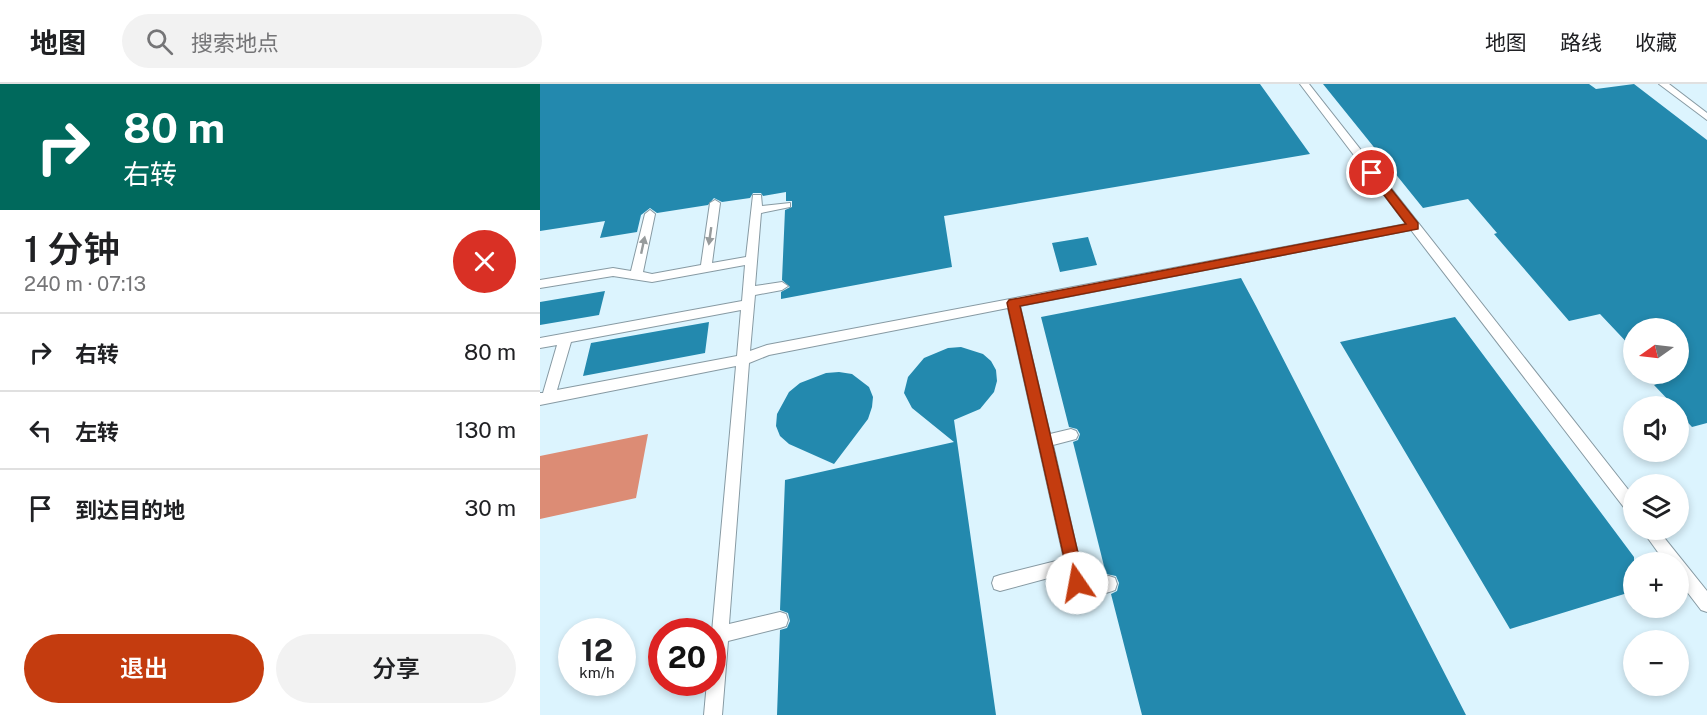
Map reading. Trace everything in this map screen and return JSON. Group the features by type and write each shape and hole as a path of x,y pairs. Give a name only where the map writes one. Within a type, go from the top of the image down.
{"lane":[{"path":"1304,84 1623,495"},
{"path":"1663,84 1707,117"},
{"path":"706,268 715,203"},
{"path":"721,618 756,203 786,205"},
{"path":"636,276 650,214"},
{"path":"544,398 743,360 767,350 1414,226"},
{"path":"540,284 613,272 652,278 752,260"},
{"path":"540,343 748,298 782,286"},
{"path":"1013,303 1077,583 1081,589 1109,584"},
{"path":"544,398 566,337"},
{"path":"1044,441 1071,435"},
{"path":"1657,540 1667,552"},
{"path":"1000,583 1073,564"},
{"path":"1689,581 1707,604"},
{"path":"726,634 780,620"},
{"path":"713,715 715,696"}],"shaded area":[{"path":"540,84 1707,84 1707,715 540,715"},
{"path":"648,434 636,498 540,519 540,456"}],"building":[{"path":"540,84 1260,84 1310,154 944,216 952,267 781,299 781,292 790,287 782,280 785,210 792,207 792,201 786,201 786,192 763,196 761,193 753,193 750,198 722,202 714,198 708,205 657,213 650,208 641,215 637,232 600,238 605,221 540,231"},
{"path":"1323,84 1589,84 1596,89 1634,84 1707,140 1707,423 1692,427 1689,424 1689,396 1664,396 1654,385 1689,384 1689,318 1623,318 1623,338 1600,314 1569,321 1494,234 1497,233 1468,199 1423,208"},
{"path":"1088,237 1097,265 1060,272 1052,243"},
{"path":"1241,278 1466,715 1142,715 1111,594 1117,591 1119,583 1116,576 1106,574 1073,442 1078,440 1080,434 1077,429 1069,427 1041,317"},
{"path":"605,291 599,315 540,325 540,302"},
{"path":"1455,317 1630,552 1623,552 1623,594 1510,629 1340,342"},
{"path":"709,322 705,353 583,376 591,343"},
{"path":"961,347 983,354 996,370 997,381 994,392 980,409 954,420 996,715 777,715 780,630 787,628 790,621 788,613 780,610 785,480 954,442 912,408 904,393 908,377 924,358 948,348"},
{"path":"826,373 852,374 869,387 873,397 868,419 834,464 789,444 780,436 776,426 777,414 789,392 800,383"}],"route":[{"path":"1077,583 1013,303 1414,226 1372,173"}]}
